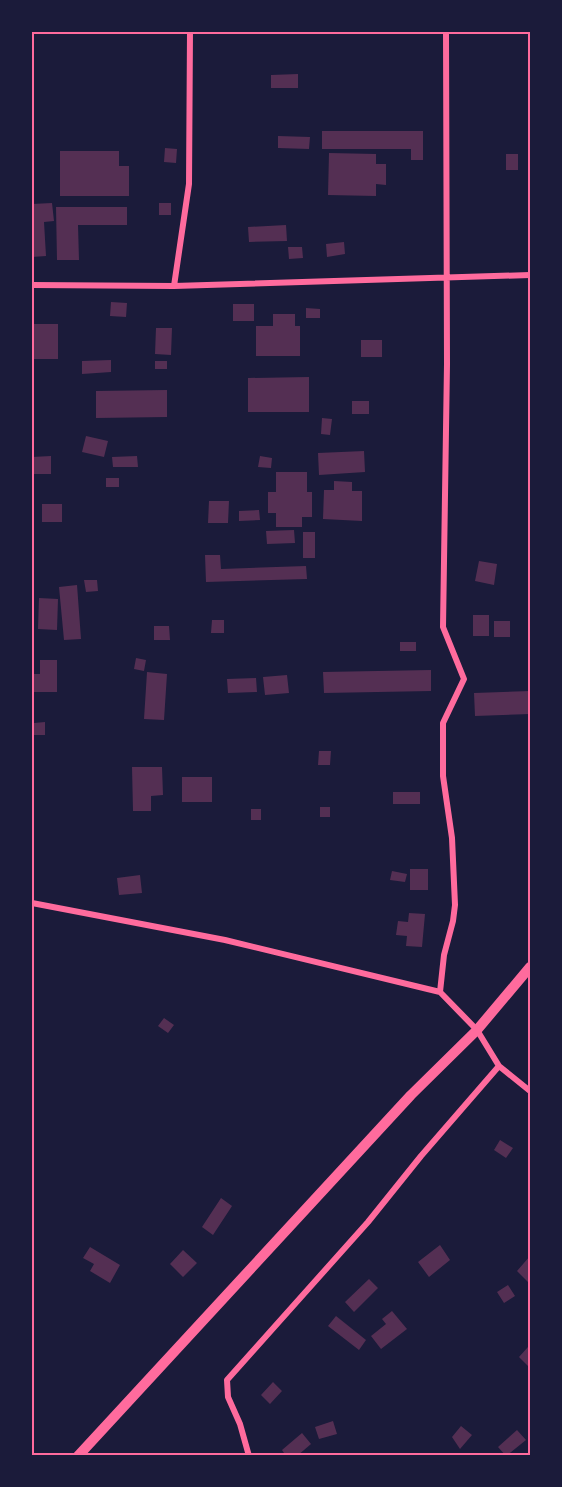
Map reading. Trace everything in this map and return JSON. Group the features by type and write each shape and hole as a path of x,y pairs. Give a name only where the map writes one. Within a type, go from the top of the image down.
{"street":[{"path":"174,286 189,184 190,32"},
{"path":"440,992 444,955 455,905 452,838 443,776 443,723 464,680 443,627 448,276 446,32"},
{"path":"32,285 174,286 531,275"},
{"path":"32,903 225,940 440,992 477,1030 499,1066 531,1091"},
{"path":"78,1455 411,1095 477,1030 531,967"},
{"path":"249,1455 240,1424 228,1397 227,1380 368,1222 421,1156 499,1066"}],"building":[{"path":"298,74 298,88 271,88 271,75"},
{"path":"322,131 423,131 423,160 411,160 411,149 322,149"},
{"path":"278,136 310,137 309,149 278,148"},
{"path":"165,148 177,149 176,163 164,162"},
{"path":"60,151 119,151 119,166 129,166 129,196 60,196"},
{"path":"329,153 376,154 376,164 386,164 386,185 376,184 376,196 328,195"},
{"path":"506,154 518,154 518,170 506,170"},
{"path":"52,203 54,221 44,222 46,256 32,257 32,204"},
{"path":"159,203 171,203 171,215 159,215"},
{"path":"56,207 127,207 127,225 78,225 79,260 57,260"},
{"path":"286,225 287,241 249,242 248,227"},
{"path":"344,242 345,254 327,257 326,244"},
{"path":"288,247 302,247 303,258 289,259"},
{"path":"111,302 127,303 126,317 110,316"},
{"path":"233,304 254,304 254,321 233,321"},
{"path":"306,308 320,309 320,318 306,318"},
{"path":"273,314 295,314 295,326 300,326 300,356 256,356 256,326 273,326"},
{"path":"32,324 58,324 58,359 32,359"},
{"path":"156,328 172,328 171,355 155,354"},
{"path":"361,340 382,340 382,357 361,357"},
{"path":"111,360 111,372 82,374 82,361"},
{"path":"155,361 167,361 167,369 155,369"},
{"path":"309,377 309,412 248,412 248,378"},
{"path":"167,390 167,417 96,418 96,391"},
{"path":"352,401 369,401 369,414 352,414"},
{"path":"322,418 332,419 330,435 321,434"},
{"path":"86,436 108,441 104,457 82,452"},
{"path":"364,451 365,472 319,475 318,453"},
{"path":"51,456 51,474 32,474 32,457"},
{"path":"137,456 138,467 113,467 112,457"},
{"path":"260,456 272,458 271,468 258,467"},
{"path":"276,472 307,472 307,492 312,492 312,517 302,517 302,527 276,527 276,513 268,513 268,492 276,492"},
{"path":"106,478 119,478 119,487 106,487"},
{"path":"334,481 352,482 352,491 362,491 362,521 323,519 324,490 334,490"},
{"path":"209,501 229,501 228,523 208,523"},
{"path":"42,504 62,504 62,522 42,522"},
{"path":"259,510 260,520 239,521 239,511"},
{"path":"294,530 295,543 267,544 266,531"},
{"path":"303,532 315,532 315,558 303,558"},
{"path":"205,555 220,555 221,569 306,566 307,579 206,582"},
{"path":"479,561 497,564 494,585 475,581"},
{"path":"84,580 97,580 98,591 86,592"},
{"path":"77,585 81,639 64,640 59,587"},
{"path":"39,598 58,599 57,630 38,629"},
{"path":"473,615 489,615 489,636 473,636"},
{"path":"212,620 224,620 224,633 211,633"},
{"path":"494,621 510,621 510,637 494,637"},
{"path":"154,626 169,626 170,640 154,640"},
{"path":"400,642 416,642 416,651 400,651"},
{"path":"136,658 146,660 144,671 134,669"},
{"path":"40,660 57,660 57,692 32,692 32,674 40,674"},
{"path":"431,670 431,691 324,693 323,672"},
{"path":"147,672 167,674 164,720 144,719"},
{"path":"287,675 289,693 265,695 263,677"},
{"path":"256,678 257,692 228,693 227,679"},
{"path":"530,691 530,714 475,716 474,693"},
{"path":"45,722 45,735 34,735 34,723"},
{"path":"319,751 331,751 330,765 318,765"},
{"path":"132,767 162,767 163,795 151,796 151,811 133,811"},
{"path":"182,777 212,777 212,802 182,802"},
{"path":"393,792 420,792 420,804 393,804"},
{"path":"320,807 330,807 330,817 320,817"},
{"path":"251,809 261,809 261,820 251,820"},
{"path":"410,869 428,869 428,890 410,890"},
{"path":"392,871 407,874 405,882 390,880"},
{"path":"140,875 142,893 119,895 117,878"},
{"path":"409,913 425,914 422,947 406,946 407,936 396,935 398,921 408,922"},
{"path":"164,1018 174,1025 168,1033 158,1026"},
{"path":"500,1140 513,1148 506,1158 494,1150"},
{"path":"221,1198 232,1206 213,1235 202,1227"},
{"path":"440,1245 450,1260 429,1277 418,1262"},
{"path":"90,1247 120,1265 110,1283 90,1271 94,1264 83,1258"},
{"path":"183,1250 197,1263 183,1277 170,1264"},
{"path":"530,1256 530,1282 529,1283 517,1271"},
{"path":"369,1279 378,1288 354,1312 345,1302"},
{"path":"508,1285 515,1296 504,1303 497,1292"},
{"path":"392,1311 407,1329 381,1349 371,1336 386,1324 382,1319"},
{"path":"336,1316 366,1340 359,1350 328,1326"},
{"path":"528,1347 530,1364 528,1366 519,1357"},
{"path":"273,1382 282,1391 270,1404 261,1395"},
{"path":"333,1421 337,1434 319,1439 315,1427"},
{"path":"461,1426 472,1435 460,1449 452,1437"},
{"path":"517,1430 526,1440 506,1456 498,1447"},
{"path":"302,1433 311,1444 297,1456 286,1456 282,1450"}]}
